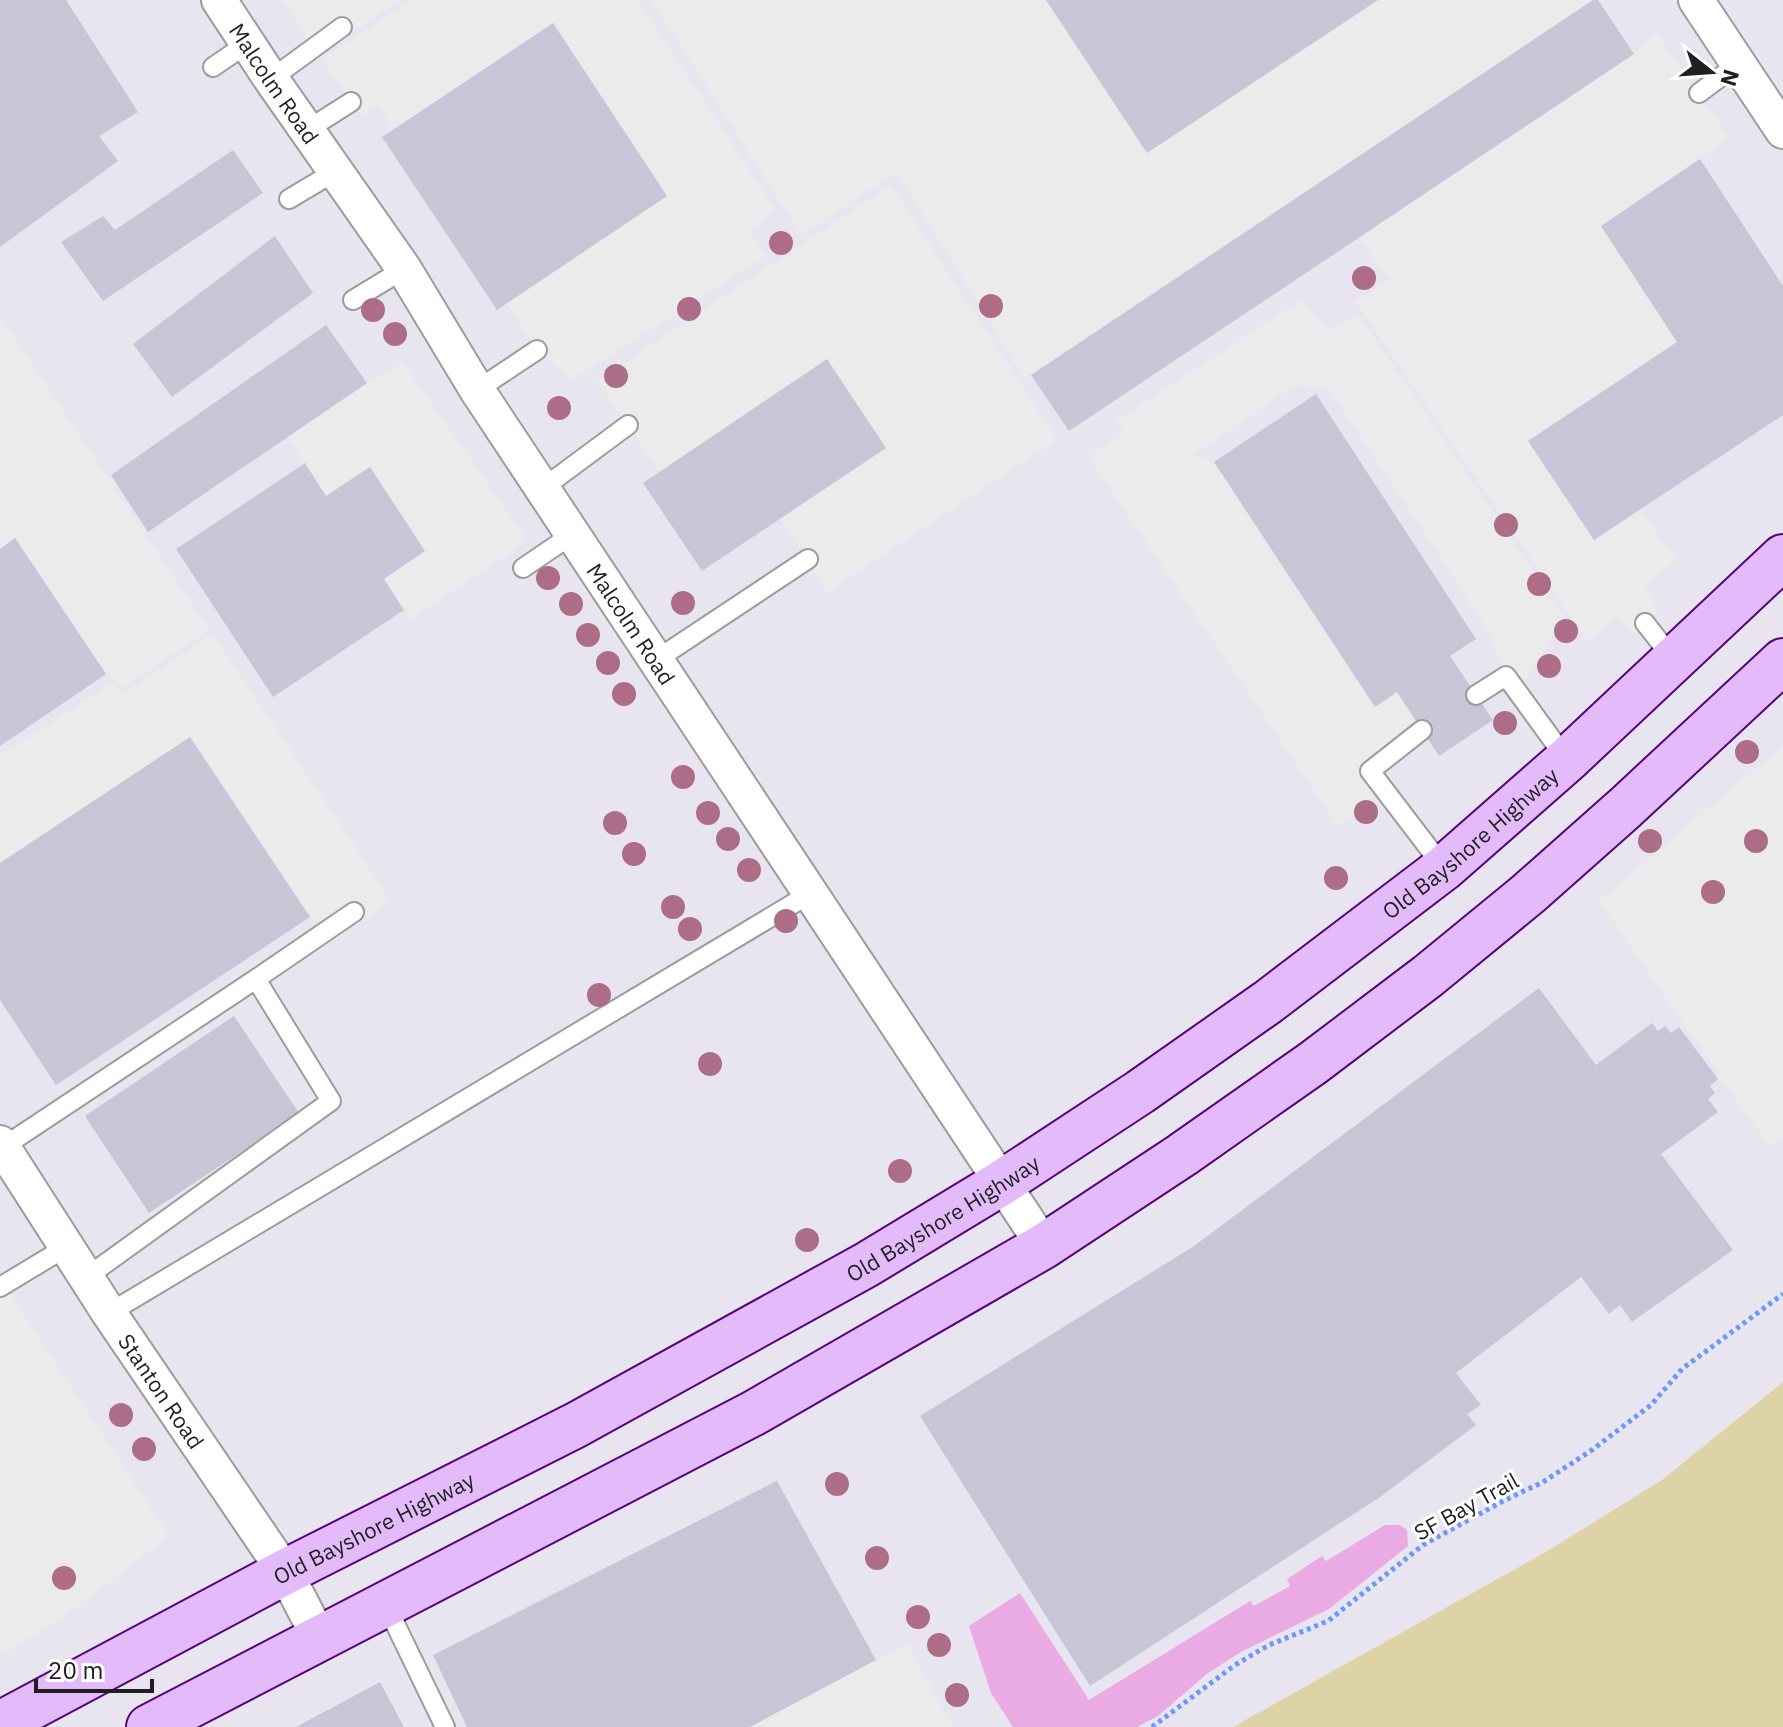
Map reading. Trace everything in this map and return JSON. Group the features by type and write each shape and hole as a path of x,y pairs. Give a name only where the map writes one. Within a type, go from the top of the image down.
{"main road":[{"name":"Old Bayshore Highway","path":"0,1724 285,1572 576,1425 866,1265 1003,1182 1140,1092 1268,1002 1444,868 1567,760 1783,557"},
{"path":"149,1727 198,1709 320,1639 754,1413 1044,1246 1313,1063 1428,976 1615,818 1783,661"}],"street":[{"name":"Malcolm Road","path":"219,0 404,269 477,390 1044,1246"},
{"path":"1696,0 1783,131"},
{"name":"Stanton Road","path":"1,1145 109,1313 285,1572 320,1639"}],"lane":[{"path":"271,79 342,27"},
{"path":"213,67 248,43"},
{"path":"1699,93 1738,64"},
{"path":"307,130 351,102"},
{"path":"289,199 336,171"},
{"path":"353,300 404,269"},
{"path":"477,390 537,350"},
{"path":"543,488 628,425"},
{"path":"523,568 573,534"},
{"path":"656,660 808,559"},
{"path":"1645,623 1674,660"},
{"path":"1476,695 1506,676 1567,760"},
{"path":"1422,730 1370,771 1444,868"},
{"path":"109,1313 811,893"},
{"path":"1,1145 354,912"},
{"path":"88,1276 331,1101 256,979"},
{"path":"0,1287 68,1246"},
{"path":"386,1605 445,1727"}],"path":[{"name":"SF Bay Trail","path":"1152,1727 1210,1683 1269,1645 1328,1621 1423,1545 1543,1482 1592,1450 1651,1405 1682,1369 1783,1294"}],"shaded area":[{"path":"283,0 399,0 318,54"},
{"path":"412,0 638,0 775,209 749,231 767,255 572,380 537,350 379,106 361,115 322,59"},
{"path":"652,0 1046,0 1147,153 1378,0 1593,0 1025,379 897,172 801,235"},
{"path":"1657,34 1729,138 1601,226 1677,342 1528,441 1594,540 1640,510 1676,560 1645,586 1658,611 1645,623 1632,634 1618,617 1587,641 1355,301 1389,280 1359,238 1634,54"},
{"path":"891,185 1057,440 827,592 781,518 886,448 827,360 660,472 597,381"},
{"path":"1303,299 1327,330 1359,315 1564,616 1527,679 1506,676 1488,630 1331,391 1295,385 1194,454 1214,462 1375,706 1397,692 1419,724 1375,758 1366,782 1373,794 1338,826 1089,457 1125,433 1116,421"},
{"path":"0,315 209,630 123,688 106,674 15,539 0,549"},
{"path":"403,363 528,541 411,619 384,579 425,551 370,467 326,496 288,437 367,383"},
{"path":"213,634 391,901 332,942 310,917 190,737 0,863 0,756 113,683 123,694"},
{"path":"1783,746 1783,1137 1769,1146 1599,901"},
{"path":"0,1278 169,1536 62,1618 0,1656"},
{"path":"1783,1382 1783,1727 1233,1727 1544,1553 1662,1480"},
{"path":"1385,1525 1400,1525 1407,1530 1408,1546 1329,1609 1241,1652 1208,1673 1158,1716 1137,1727 1013,1727 991,1693 969,1626 1020,1593 1089,1700 1250,1601 1254,1606 1290,1586 1287,1579 1322,1556 1326,1561"},
{"path":"908,1645 953,1727 750,1727 876,1660"}],"building":[{"path":"0,0 66,0 138,112 99,136 118,161 0,247"},
{"path":"1046,0 1378,0 1147,153"},
{"path":"1593,0 1598,0 1634,54 1069,431 1031,375"},
{"path":"553,23 667,196 497,310 382,137"},
{"path":"233,150 263,193 103,301 61,242 103,216 115,230"},
{"path":"1700,159 1783,286 1783,415 1594,540 1528,441 1677,342 1601,226"},
{"path":"275,236 313,293 172,397 133,344"},
{"path":"326,325 367,383 148,532 111,475"},
{"path":"827,359 886,448 702,571 643,483"},
{"path":"1316,394 1476,639 1450,656 1493,720 1439,756 1397,692 1375,707 1214,462"},
{"path":"305,463 326,496 370,467 425,551 384,579 404,610 273,697 176,549"},
{"path":"15,538 106,674 0,746 0,549"},
{"path":"190,737 310,917 56,1085 0,1000 0,863"},
{"path":"1539,988 1596,1065 1652,1023 1658,1031 1665,1026 1671,1033 1679,1027 1718,1079 1710,1086 1715,1093 1708,1099 1718,1112 1661,1154 1733,1250 1632,1322 1620,1305 1609,1314 1581,1277 1456,1373 1481,1405 1467,1414 1476,1425 1380,1497 1090,1686 920,1416 1194,1246"},
{"path":"234,1016 299,1113 149,1213 85,1116"},
{"path":"777,1481 876,1660 750,1727 467,1727 433,1655"},
{"path":"380,1682 404,1727 296,1727"}]}
